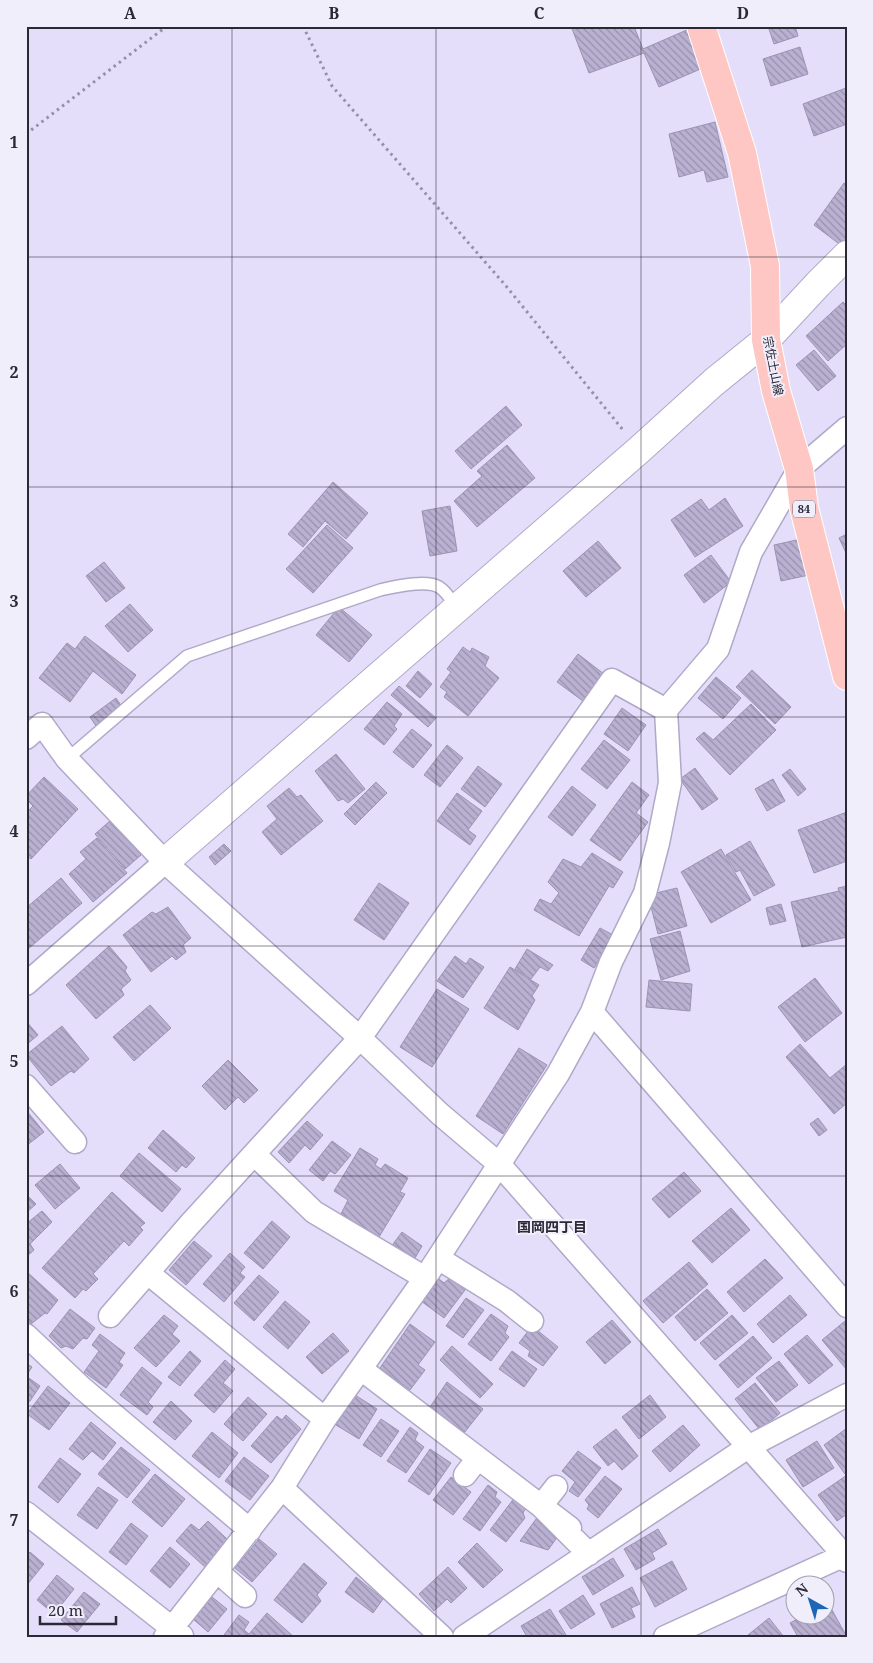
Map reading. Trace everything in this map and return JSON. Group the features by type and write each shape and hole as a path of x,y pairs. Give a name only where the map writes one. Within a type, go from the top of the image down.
{"main road":[{"name":"宗佐土山線","path":"701,26 742,153 766,266 766,340 776,391 799,469 804,508 847,676"}],"street":[{"path":"26,984 639,450 714,382 766,340 847,256"},
{"path":"26,1513 173,1634 217,1572 282,1488 325,1419 425,1278 558,1074 592,1012 611,962 645,893 658,843 670,783 666,710 718,649 751,552 799,469 847,428"},
{"path":"110,1316 190,1224 360,1038 612,680 666,710"},
{"path":"26,738 42,724 67,759 166,862 360,1038 440,1114 499,1164 846,1557 665,1637"},
{"path":"592,1012 847,1306"},
{"path":"26,1086 76,1142"},
{"path":"254,1154 314,1212 425,1278"},
{"path":"438,1258 507,1301 532,1321"},
{"path":"148,1273 325,1419"},
{"path":"26,1335 82,1388 250,1530"},
{"path":"361,1369 471,1466 541,1506 570,1528"},
{"path":"464,1637 748,1447 847,1395"},
{"path":"541,1506 556,1487"},
{"path":"282,1488 442,1637"},
{"path":"541,1506 589,1554"},
{"path":"217,1572 245,1596"}],"lane":[{"path":"67,759 187,656 380,590 401,586 436,585 442,589 457,608"}],"path":[{"path":"26,134 167,26"},
{"path":"303,26 332,86 506,286 639,450"}],"building":[{"path":"571,26 641,26 635,29 643,49 689,29 705,67 659,87 644,53 589,73"},
{"path":"768,26 795,26 798,36 774,44"},
{"path":"800,47 808,74 771,86 763,59"},
{"path":"846,88 847,124 814,136 803,104"},
{"path":"715,122 728,177 707,182 704,170 679,177 669,134"},
{"path":"844,183 847,185 847,239 842,246 814,225"},
{"path":"843,302 847,306 847,344 828,361 806,336"},
{"path":"814,350 836,376 818,391 796,365"},
{"path":"506,406 522,425 471,469 455,451"},
{"path":"507,445 535,478 477,527 454,501 482,476 477,471"},
{"path":"333,482 368,513 346,539 325,521 303,547 288,534"},
{"path":"725,498 743,526 695,557 671,520 701,499 709,510"},
{"path":"450,506 457,551 430,556 422,511"},
{"path":"327,525 353,548 313,593 286,569"},
{"path":"847,534 847,555 839,538"},
{"path":"801,539 809,575 781,581 774,545"},
{"path":"598,541 621,568 586,597 563,571"},
{"path":"711,555 731,582 704,603 684,575"},
{"path":"104,562 125,588 106,602 86,576"},
{"path":"130,604 153,630 128,652 105,626"},
{"path":"339,607 372,635 349,662 316,635"},
{"path":"85,636 136,675 122,694 93,671 70,702 39,678 67,643 75,649"},
{"path":"463,647 470,652 472,648 489,657 485,666 499,678 468,716 444,697 447,692 440,687 451,672 447,669"},
{"path":"578,654 604,674 583,701 557,682"},
{"path":"752,670 791,707 775,724 736,687"},
{"path":"418,671 432,684 420,698 406,686"},
{"path":"716,677 741,698 723,719 698,698"},
{"path":"399,686 436,718 428,727 391,695"},
{"path":"116,698 122,707 96,726 90,717"},
{"path":"387,702 402,714 394,726 397,729 384,745 364,729"},
{"path":"751,704 776,730 730,775 696,739 704,732 713,740"},
{"path":"622,708 646,725 628,751 604,734"},
{"path":"412,729 432,745 413,768 393,752"},
{"path":"604,740 630,760 607,789 581,769"},
{"path":"447,745 463,758 440,787 424,775"},
{"path":"336,754 365,789 348,803 343,799 338,801 315,771"},
{"path":"478,766 502,784 485,807 461,789"},
{"path":"695,768 718,799 702,810 680,779"},
{"path":"790,769 806,789 798,796 782,775"},
{"path":"44,777 78,809 31,859 26,855 26,813 33,806 26,799 26,796"},
{"path":"773,779 785,801 767,811 755,789"},
{"path":"376,782 387,793 355,825 344,814"},
{"path":"632,782 649,795 636,813 648,822 620,861 590,840"},
{"path":"572,786 596,805 572,836 548,817"},
{"path":"289,788 297,797 301,795 323,821 281,855 262,832 277,819 267,806"},
{"path":"457,793 482,811 468,830 476,836 470,845 437,821"},
{"path":"847,812 847,861 814,873 798,830"},
{"path":"111,820 141,855 125,869 95,834"},
{"path":"97,838 127,873 93,902 69,874 86,859 80,852"},
{"path":"750,841 775,885 754,896 740,870 736,872 726,855"},
{"path":"224,844 231,851 215,865 209,857"},
{"path":"721,849 751,900 711,923 681,872"},
{"path":"592,853 623,872 613,888 609,886 579,936 534,910 540,899 551,904 559,893 548,882 563,859 581,867"},
{"path":"61,878 82,903 28,949 26,947 26,908"},
{"path":"379,883 409,903 384,940 354,920"},
{"path":"847,886 847,937 802,947 791,902 839,891 838,888"},
{"path":"677,888 687,926 658,934 648,895"},
{"path":"781,904 786,921 770,925 766,908"},
{"path":"168,907 191,938 183,945 186,952 176,960 172,956 151,972 123,935 152,912 156,914"},
{"path":"600,928 613,935 594,968 581,960"},
{"path":"680,931 690,971 661,980 650,939"},
{"path":"109,946 127,967 125,971 131,980 121,989 124,995 96,1019 66,985"},
{"path":"527,949 553,965 548,971 540,967 531,979 515,969"},
{"path":"455,956 466,964 470,958 484,967 463,998 437,981"},
{"path":"510,967 539,985 532,996 535,1000 518,1030 484,1008"},
{"path":"815,978 842,1013 805,1042 778,1007"},
{"path":"649,980 692,984 690,1011 646,1007"},
{"path":"437,989 469,1009 432,1067 400,1047"},
{"path":"150,1005 171,1028 134,1061 113,1037"},
{"path":"26,1021 38,1035 26,1045"},
{"path":"62,1026 89,1059 74,1073 71,1071 51,1086 26,1055"},
{"path":"800,1044 830,1078 847,1064 847,1103 834,1114 786,1057"},
{"path":"519,1048 547,1065 503,1134 476,1116"},
{"path":"228,1060 258,1090 244,1103 238,1097 225,1110 202,1086"},
{"path":"26,1110 44,1132 26,1146"},
{"path":"818,1118 827,1130 819,1136 810,1124"},
{"path":"307,1121 323,1135 310,1150 305,1145 289,1163 278,1152"},
{"path":"163,1130 195,1158 186,1168 182,1165 176,1172 148,1148"},
{"path":"332,1141 351,1155 335,1174 330,1171 323,1181 309,1170"},
{"path":"360,1148 378,1159 375,1165 381,1169 385,1164 408,1178 400,1192 405,1194 379,1237 341,1214 348,1200 334,1191"},
{"path":"139,1153 181,1189 162,1212 120,1176"},
{"path":"60,1164 80,1188 55,1209 35,1185"},
{"path":"684,1172 701,1191 669,1218 652,1199"},
{"path":"112,1192 145,1223 140,1227 143,1230 129,1246 124,1241 93,1274 98,1279 86,1291 83,1289 75,1298 42,1268"},
{"path":"26,1194 36,1204 26,1213"},
{"path":"731,1208 750,1230 712,1263 692,1241"},
{"path":"42,1211 52,1222 30,1244 34,1250 26,1257 26,1224"},
{"path":"272,1221 290,1237 263,1269 244,1253"},
{"path":"402,1232 422,1246 415,1258 393,1244"},
{"path":"194,1241 212,1256 186,1285 169,1270"},
{"path":"230,1253 245,1267 240,1273 245,1277 224,1302 203,1284"},
{"path":"765,1259 783,1278 744,1312 727,1292"},
{"path":"689,1262 708,1284 663,1323 643,1301"},
{"path":"27,1272 58,1300 47,1314 45,1313 31,1324 26,1318"},
{"path":"259,1275 279,1292 254,1321 234,1303"},
{"path":"450,1278 465,1290 444,1318 421,1301 439,1279 444,1283"},
{"path":"707,1289 728,1313 695,1341 675,1317"},
{"path":"790,1295 807,1315 773,1343 757,1324"},
{"path":"466,1298 484,1310 463,1338 446,1326"},
{"path":"285,1301 310,1322 288,1349 263,1327"},
{"path":"70,1309 95,1328 87,1339 83,1338 73,1349 66,1346 61,1348 49,1336"},
{"path":"491,1314 508,1326 505,1333 509,1337 491,1361 468,1344"},
{"path":"164,1315 178,1326 172,1334 180,1341 156,1367 134,1348"},
{"path":"732,1315 748,1333 715,1360 700,1343"},
{"path":"612,1320 631,1342 605,1364 586,1342"},
{"path":"845,1321 847,1323 847,1370 822,1340"},
{"path":"410,1324 435,1342 418,1365 425,1370 410,1390 380,1368"},
{"path":"532,1326 558,1347 543,1366 528,1356 530,1351 519,1343"},
{"path":"333,1333 349,1351 322,1374 306,1357"},
{"path":"100,1334 125,1353 119,1362 123,1365 106,1388 84,1372 99,1351 92,1345"},
{"path":"807,1335 833,1365 809,1384 784,1354"},
{"path":"753,1336 772,1358 738,1388 719,1365"},
{"path":"452,1346 493,1384 480,1398 440,1360"},
{"path":"190,1351 201,1361 180,1386 168,1377"},
{"path":"512,1351 537,1369 524,1387 499,1369"},
{"path":"225,1360 235,1369 223,1383 233,1391 214,1413 194,1395"},
{"path":"779,1361 798,1385 776,1402 756,1378"},
{"path":"26,1363 32,1367 26,1376"},
{"path":"142,1367 162,1383 148,1402 153,1407 147,1415 120,1395"},
{"path":"26,1376 40,1386 30,1401 26,1403"},
{"path":"447,1382 483,1409 464,1433 430,1407"},
{"path":"755,1383 780,1413 760,1430 735,1399"},
{"path":"48,1386 70,1403 49,1430 27,1414"},
{"path":"355,1395 377,1409 359,1439 336,1425"},
{"path":"650,1395 666,1417 639,1439 622,1417"},
{"path":"248,1397 267,1414 243,1441 224,1424"},
{"path":"171,1401 192,1421 175,1440 153,1422"},
{"path":"286,1415 301,1429 271,1463 251,1446 277,1416 282,1420"},
{"path":"381,1419 399,1431 381,1457 363,1445"},
{"path":"91,1422 116,1443 103,1460 92,1451 83,1460 69,1449"},
{"path":"683,1425 700,1445 670,1472 652,1451"},
{"path":"410,1427 418,1433 415,1440 424,1447 406,1473 387,1461"},
{"path":"847,1428 847,1473 845,1474 824,1445"},
{"path":"616,1429 638,1456 622,1470 614,1461 608,1466 593,1447"},
{"path":"212,1432 238,1453 219,1478 192,1456"},
{"path":"817,1441 834,1468 803,1487 786,1460"},
{"path":"121,1447 150,1470 127,1498 98,1474"},
{"path":"430,1449 451,1463 429,1495 408,1481"},
{"path":"578,1451 601,1468 578,1497 569,1491 575,1482 562,1471"},
{"path":"244,1457 269,1476 250,1500 225,1481"},
{"path":"60,1458 81,1474 58,1503 38,1487"},
{"path":"155,1474 185,1499 162,1527 132,1502"},
{"path":"847,1475 847,1514 837,1521 818,1495"},
{"path":"605,1476 622,1489 598,1518 587,1509 589,1505 585,1500"},
{"path":"451,1477 471,1492 453,1515 433,1500"},
{"path":"488,1485 497,1492 495,1497 501,1502 480,1531 463,1519"},
{"path":"98,1487 118,1500 97,1529 77,1515"},
{"path":"515,1497 527,1506 523,1513 525,1518 506,1542 490,1530"},
{"path":"539,1515 561,1532 548,1550 520,1541"},
{"path":"208,1521 228,1540 205,1567 176,1541 191,1524 199,1530"},
{"path":"131,1523 148,1536 126,1565 109,1552"},
{"path":"658,1529 667,1544 652,1553 655,1559 636,1570 624,1549"},
{"path":"259,1539 277,1554 252,1582 235,1568"},
{"path":"477,1543 503,1570 483,1588 458,1562"},
{"path":"170,1547 190,1564 170,1588 150,1571"},
{"path":"30,1552 44,1564 26,1586 26,1556"},
{"path":"613,1558 624,1576 593,1595 582,1577"},
{"path":"672,1561 687,1589 655,1607 640,1578"},
{"path":"304,1563 327,1583 317,1595 321,1601 302,1623 274,1600"},
{"path":"448,1567 467,1588 451,1603 447,1599 434,1611 419,1594"},
{"path":"57,1575 74,1589 54,1614 37,1600"},
{"path":"356,1577 383,1599 373,1613 345,1592"},
{"path":"632,1587 640,1604 631,1608 635,1617 612,1628 600,1604"},
{"path":"84,1592 100,1604 77,1632 61,1620"},
{"path":"583,1595 595,1614 571,1629 559,1611"},
{"path":"212,1597 227,1609 208,1632 193,1619"},
{"path":"550,1609 566,1635 563,1637 527,1637 521,1626"},
{"path":"267,1613 294,1637 226,1637 224,1635 239,1615 249,1622 244,1630 249,1634"},
{"path":"836,1617 847,1637 798,1637 792,1626 836,1626"},
{"path":"769,1618 784,1637 749,1637 748,1635"}],"district":[{"name":"国岡四丁目","path":"552,1227"}]}
